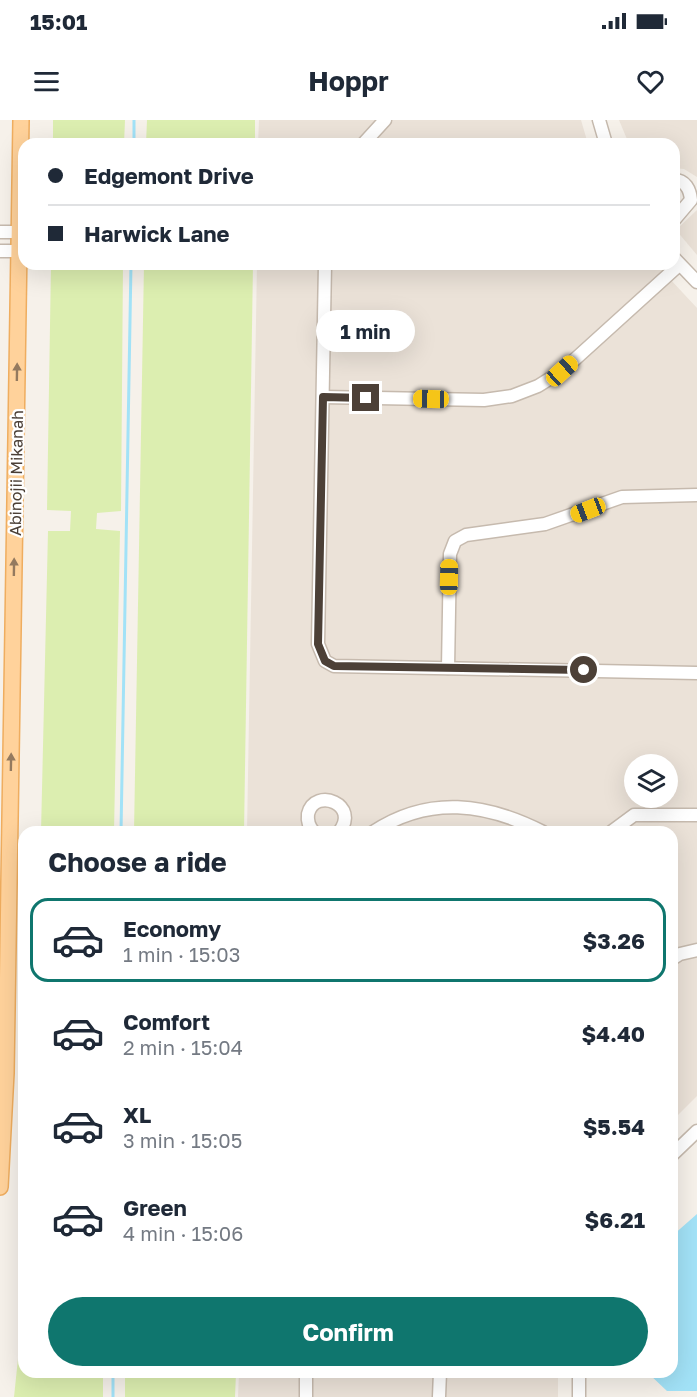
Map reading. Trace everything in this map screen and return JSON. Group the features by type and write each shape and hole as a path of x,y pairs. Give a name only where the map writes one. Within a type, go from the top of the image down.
{"main road":[{"name":"Abinojii Mikanah","path":"21,120 21,138"},
{"name":"Abinojii Mikanah","path":"0,1187 19,270"}],"street":[{"path":"368,138 385,120"},
{"path":"599,120 604,138"},
{"path":"680,182 690,190 691,200 680,213"},
{"path":"0,232 18,232"},
{"path":"0,251 18,251"},
{"path":"680,265 697,282"},
{"path":"325,270 318,644 320,654 325,661 334,666 697,673"},
{"path":"323,397 484,400 512,396 538,386 562,371 667,270"},
{"path":"448,668 450,554 455,541 466,535 545,524 622,497 697,495"},
{"path":"310,826 309,811 324,800 335,802 343,811 345,822 343,826"},
{"path":"385,826 414,812 450,806 483,808 512,817 531,826"},
{"path":"620,826 634,816 697,815"},
{"path":"678,955 697,950"},
{"path":"678,1149 697,1131"},
{"path":"306,1378 306,1397"},
{"path":"439,1397 440,1378"},
{"path":"579,1378 579,1397"}],"shaded area":[{"path":"259,120 581,120 586,138 258,138"},
{"path":"619,120 697,120 697,177 680,169 680,138 626,138"},
{"path":"697,210 697,255 680,235 680,226"},
{"path":"257,270 662,270 697,308 697,1096 678,1115 678,826 247,826"},
{"path":"239,1378 558,1378 558,1397 238,1397"}],"green space":[{"path":"53,120 125,120 124,138 53,138"},
{"path":"147,120 255,120 255,138 146,138"},
{"path":"51,270 123,270 121,511 97,513 96,529 120,531 114,826 41,826 48,531 70,531 71,511 47,510"},
{"path":"144,270 253,270 244,826 134,826"},
{"path":"18,1359 18,1378 103,1378 103,1397 14,1397"},
{"path":"125,1378 236,1378 235,1397 125,1397"}],"water":[{"path":"697,1214 697,1391 667,1391 653,1378 678,1378 678,1231"}],"waterway":[{"path":"134,120 134,138"},
{"path":"121,826 131,270"},
{"path":"113,1378 113,1397"}],"route":[{"path":"366,398 323,397 318,644 320,654 325,661 334,666 584,670"}]}
